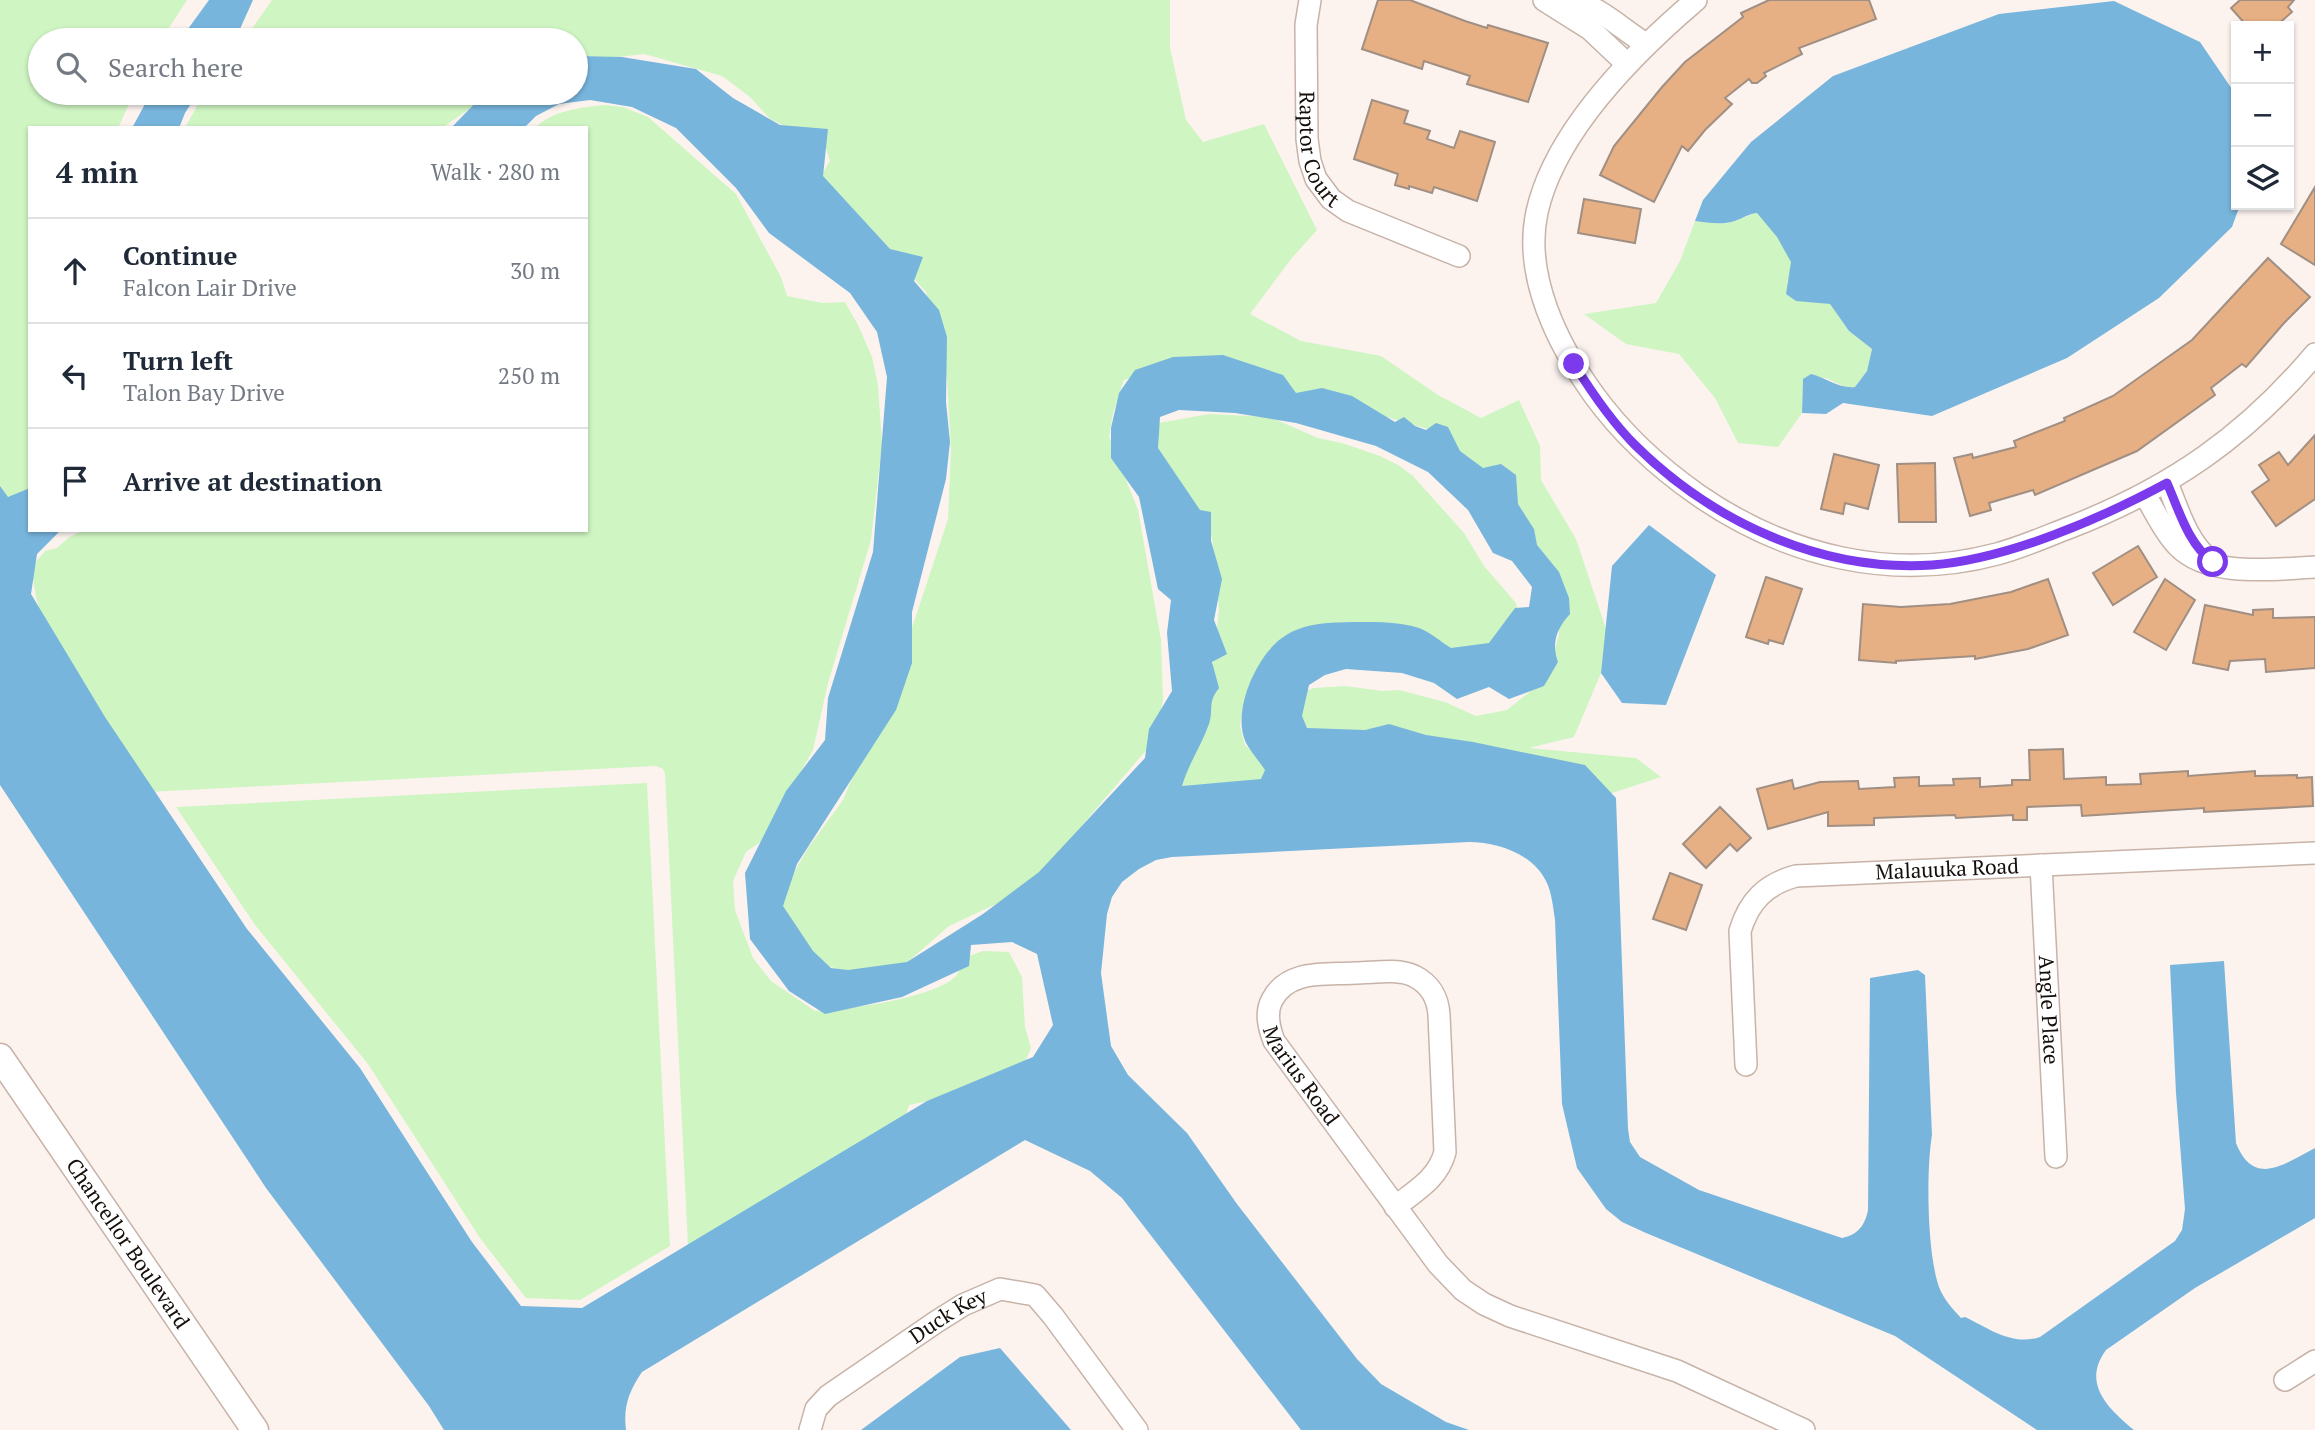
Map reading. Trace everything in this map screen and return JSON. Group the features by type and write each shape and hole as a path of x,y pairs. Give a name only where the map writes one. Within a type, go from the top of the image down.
{"street":[{"name":"Raptor Court","path":"1310,0 1306,25 1307,139 1310,161 1317,179 1331,199 1348,211 1459,256"},
{"path":"1544,0 1590,29 1627,64"},
{"path":"1570,0 1597,9 1646,44"},
{"path":"1696,0 1627,64 1569,141 1550,174 1536,216 1535,256 1545,304 1574,364 1618,426 1657,464 1716,508 1750,527 1819,554 1875,564 1934,565 1995,554 2094,518 2167,483 2241,430 2275,399 2315,354"},
{"path":"2167,483 2197,547 2206,557 2222,566"},
{"path":"2144,495 2177,545 2198,560 2222,566 2255,569 2315,567"},
{"name":"Malauuka Road","path":"1746,1065 1740,930 1753,901 1768,887 1796,876 2315,853"},
{"name":"Angle Place","path":"2041,865 2056,1157"},
{"name":"Marius Road","path":"1395,1207 1432,1178 1441,1164 1444,1152 1439,1015 1436,998 1419,980 1400,972 1313,975 1294,979 1279,989 1270,1005 1270,1030 1275,1041 1395,1207 1447,1274 1463,1290 1484,1304 1519,1319 1677,1371 1804,1430"},
{"name":"Chancellor Boulevard","path":"0,1057 255,1430"},
{"name":"Duck Key","path":"810,1427 816,1409 828,1396 963,1305 1000,1289 1035,1295 1137,1430"},
{"path":"2285,1380 2315,1361"}],"green space":[{"path":"0,0 187,0 169,28 28,28 28,105 129,105 119,126 28,126 28,500 0,507"},
{"path":"272,0 1170,0 1170,48 1186,120 1203,142 1264,124 1317,230 1291,259 1250,314 1301,341 1381,356 1438,395 1481,418 1519,400 1540,446 1541,480 1576,539 1606,629 1601,673 1574,737 1529,748 1636,758 1661,777 1603,796 1334,745 1294,720 1300,693 1314,688 1345,686 1383,691 1399,690 1445,702 1476,716 1507,710 1532,690 1553,658 1559,634 1560,596 1428,429 1362,410 1147,373 1124,380 1113,413 1109,437 1138,510 1161,640 1163,700 1154,741 1049,864 1013,896 949,926 902,967 858,975 815,962 777,903 808,848 843,800 903,655 948,519 951,450 947,378 926,292 873,234 816,184 830,161 825,146 770,119 750,97 722,76 644,54 588,61 588,28 252,28"},
{"path":"197,105 475,105 445,126 186,126"},
{"path":"604,105 623,107 648,117 736,194 781,277 787,296 823,303 845,302 872,357 878,385 882,444 871,540 828,683 813,750 762,841 746,852 733,881 735,910 753,958 771,981 815,1011 868,1005 929,991 956,976 966,957 983,951 1009,952 1022,977 1025,1027 1031,1048 1017,1082 909,1105 903,1119 893,1129 864,1139 846,1166 689,1267 663,769 656,766 147,792 51,650 32,573 34,564 45,551 57,548 79,532 588,532 588,126 537,126 558,114"},
{"path":"1757,213 1776,235 1791,261 1787,283 1821,303 1830,304 1849,331 1872,349 1867,371 1855,387 1847,388 1826,378 1803,379 1802,413 1778,447 1738,443 1715,398 1679,354 1626,344 1584,314 1656,303 1680,261 1695,221 1725,223"},
{"path":"1209,414 1270,417 1318,438 1342,443 1398,465 1413,476 1464,533 1484,566 1516,603 1518,611 1510,631 1462,660 1437,649 1253,679 1242,710 1240,726 1245,745 1266,764 1274,778 1176,799 1211,684 1219,609 1212,538 1208,524 1148,443 1153,424"},
{"path":"647,783 670,1246 580,1300 526,1298 480,1238 368,1064 255,925 176,807"}],"water":[{"path":"209,0 253,0 240,28 189,28"},
{"path":"2114,1 2200,42 2231,88 2231,210 2238,210 2232,227 2159,298 2067,358 1932,416 1843,403 1826,414 1802,413 1803,379 1811,374 1838,385 1855,387 1867,371 1872,349 1849,331 1830,304 1796,301 1786,294 1791,262 1777,237 1757,213 1725,223 1695,221 1703,200 1751,142 1833,76 1999,14"},
{"path":"588,56 622,57 696,69 733,98 780,125 828,129 823,176 890,249 923,257 914,281 939,310 947,337 946,402 950,442 946,479 912,612 912,663 896,710 797,864 783,906 813,951 831,968 848,970 907,962 983,914 1039,872 1145,758 1149,729 1172,691 1167,633 1171,600 1158,589 1139,497 1111,458 1111,428 1119,393 1135,370 1173,357 1223,355 1283,375 1296,393 1322,388 1352,396 1395,422 1404,417 1415,426 1426,430 1436,423 1448,427 1460,451 1483,468 1501,464 1516,475 1518,504 1534,529 1537,545 1559,572 1569,598 1570,614 1559,630 1555,642 1558,662 1544,686 1509,699 1489,687 1457,699 1434,683 1402,673 1346,669 1325,675 1309,685 1302,716 1307,728 1365,730 1389,724 1426,735 1585,765 1616,798 1628,1129 1630,1142 1640,1157 1699,1190 1842,1238 1856,1232 1863,1225 1868,1210 1870,978 1918,970 1925,975 1932,1135 1929,1212 1932,1254 1939,1287 1961,1318 1965,1317 2011,1338 2040,1337 2175,1241 2182,1230 2185,1209 2170,965 2224,961 2236,1143 2243,1157 2261,1169 2281,1165 2315,1148 2315,1218 2195,1288 2106,1350 2099,1362 2097,1385 2108,1404 2134,1430 2037,1430 1895,1336 1646,1233 1622,1222 1606,1209 1577,1168 1562,1104 1552,900 1540,872 1523,857 1502,847 1469,842 1172,857 1156,860 1139,869 1122,882 1112,897 1107,914 1101,973 1111,1046 1128,1075 1187,1133 1237,1204 1357,1359 1381,1384 1446,1422 1469,1430 1301,1430 1122,1198 1090,1171 1025,1140 642,1372 628,1400 626,1430 444,1430 429,1406 266,1188 0,785 0,486 8,497 28,489 28,532 59,532 37,554 31,594 105,717 247,929 360,1068 472,1242 521,1306 582,1308 927,1101 1033,1057 1053,1025 1037,954 1012,942 971,945 969,966 902,997 825,1014 789,991 750,939 745,873 786,791 825,740 828,698 873,552 887,377 877,332 850,293 769,233 736,188 676,128 632,107 590,100","holes":["1179,410 1235,413 1296,423 1376,446 1428,472 1468,510 1493,553 1512,561 1532,587 1529,607 1515,608 1489,643 1451,648 1419,628 1390,623 1323,623 1294,631 1271,648 1261,662 1251,680 1244,703 1243,736 1265,770 1261,779 1182,786 1209,724 1212,702 1219,688 1212,662 1227,654 1214,620 1222,579 1211,541 1211,512 1200,510 1158,448 1160,417"]},
{"path":"144,105 190,105 180,126 133,126"},
{"path":"473,105 557,105 536,116 526,126 453,126"},
{"path":"1649,525 1716,575 1666,705 1622,703 1601,673 1612,566"},
{"path":"1000,1348 1071,1430 861,1430 960,1357"}],"building":[{"path":"1378,0 1410,0 1487,28 1488,25 1548,43 1528,102 1467,84 1470,76 1424,61 1422,69 1362,49"},
{"path":"1769,0 1869,0 1876,19 1799,48 1802,54 1764,73 1766,76 1757,83 1752,83 1749,79 1725,98 1732,104 1688,151 1682,146 1654,202 1600,175 1614,146 1685,62 1743,17 1741,13"},
{"path":"2240,0 2294,0 2288,7 2292,12 2282,21 2243,21 2231,8"},
{"path":"1372,100 1408,111 1404,123 1430,131 1427,139 1454,148 1460,131 1495,142 1477,201 1434,187 1432,193 1395,185 1398,174 1354,159"},
{"path":"2315,187 2315,265 2281,244"},
{"path":"1584,199 1641,209 1635,243 1578,233"},
{"path":"2268,258 2310,297 2246,367 2242,364 2211,388 2215,395 2137,451 2035,495 2033,490 1989,503 1991,510 1970,516 1954,458 1972,454 1973,458 2016,447 2014,441 2065,421 2064,418 2113,396 2192,340"},
{"path":"2315,435 2315,499 2276,526 2252,492 2269,480 2259,465 2279,452 2288,465"},
{"path":"1834,454 1879,465 1868,509 1845,503 1843,514 1821,509"},
{"path":"1935,463 1936,522 1899,522 1897,464"},
{"path":"2138,546 2157,577 2113,605 2093,573"},
{"path":"1766,577 1802,589 1783,644 1769,640 1768,644 1746,637"},
{"path":"2048,579 2068,635 2028,649 1975,659 1975,656 1896,663 1859,660 1863,604 1901,607 1950,604 2011,592"},
{"path":"2165,579 2195,600 2166,650 2134,632"},
{"path":"2205,605 2253,615 2253,610 2273,609 2273,618 2315,617 2315,668 2266,672 2265,659 2230,661 2228,670 2193,663"},
{"path":"2063,749 2064,779 2106,777 2106,785 2141,784 2140,774 2188,771 2188,776 2255,771 2255,776 2297,775 2297,778 2312,777 2313,806 2204,812 2204,808 2082,816 2081,805 2027,807 2027,820 2013,820 2013,815 1956,818 1955,815 1874,818 1874,825 1828,826 1828,812 1768,829 1757,789 1792,780 1794,789 1820,782 1858,781 1859,789 1895,787 1894,778 1919,777 1919,786 1954,785 1953,779 1980,778 1980,787 2012,785 2012,780 2030,780 2029,750"},
{"path":"1720,807 1751,838 1737,851 1730,844 1706,868 1683,844"},
{"path":"1670,873 1702,885 1686,930 1653,919"}],"route":[{"path":"1574,364 1618,426 1657,464 1716,508 1750,527 1799,548 1836,558 1875,564 1934,565 1968,560 2021,546 2094,518 2167,483 2189,534 2197,547 2213,562"}]}
